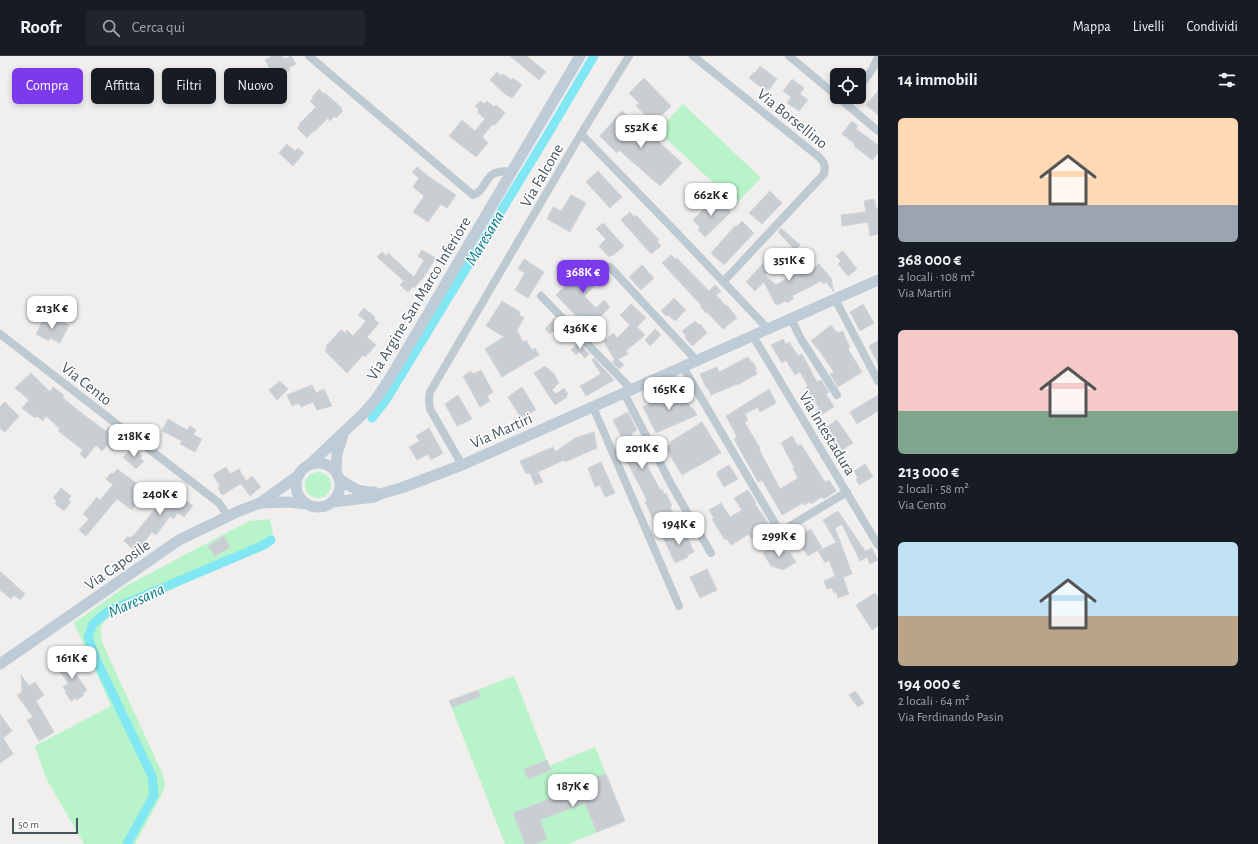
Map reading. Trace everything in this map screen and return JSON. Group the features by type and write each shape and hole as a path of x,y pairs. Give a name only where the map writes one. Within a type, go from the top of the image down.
{"street":[{"name":"Via Argine San Marco Inferiore","path":"309,56 473,195 479,193 492,175 512,171"},
{"name":"Via Argine San Marco Inferiore","path":"299,475 303,469 343,434 376,400 580,56"},
{"path":"581,134 629,56"},
{"name":"Via Borsellino","path":"693,56 824,161 825,165 824,174 723,282"},
{"path":"789,56 830,89"},
{"path":"866,78 873,68 878,56"},
{"path":"847,104 878,131"},
{"name":"Via Falcone","path":"462,465 430,409 430,392 581,134 768,329"},
{"path":"610,267 697,361"},
{"name":"Via Martiri","path":"333,502 374,497 462,465 878,280"},
{"path":"540,296 628,391 672,486 711,553"},
{"path":"835,299 878,381"},
{"path":"791,319 801,339 837,394"},
{"name":"Via Cento","path":"0,334 219,502 228,516"},
{"name":"Via Intestadura","path":"753,336 878,545"},
{"path":"682,367 780,532 847,492"},
{"path":"593,407 679,606"},
{"name":"Via Argine San Marco Inferiore","path":"333,502 340,490 337,453 343,434"},
{"path":"309,465 316,463 324,464 330,467 338,475"},
{"path":"299,475 297,481 297,491 300,498 307,504 313,507 321,507 333,502"},
{"name":"Via Caposile","path":"0,664 179,540 228,516 260,503 299,475"},
{"name":"Via Martiri","path":"338,475 354,489 361,492 380,494"},
{"name":"Via Caposile","path":"260,503 287,502 307,504"}],"green space":[{"path":"683,104 761,178 736,204 658,131"},
{"path":"318,472 327,476 331,485 327,494 318,498 309,494 305,485 309,476"},
{"path":"269,519 273,535 271,543 104,621 101,629 102,642 163,775 165,786 135,844 84,844 46,778 35,746 111,706 74,623 126,586 249,521"},
{"path":"514,676 549,766 595,747 625,821 568,844 505,844 449,701"}],"building":[{"path":"272,56 282,56 284,59 291,56 296,64 289,68 290,70 287,72 287,68 270,68 265,60"},
{"path":"510,56 527,56 546,72 539,80"},
{"path":"760,66 777,79 769,90 768,88 766,91 749,78"},
{"path":"497,72 501,76 503,74 511,80 513,78 522,85 512,98 506,95 490,80"},
{"path":"644,78 671,106 654,123 636,106 639,103 629,93"},
{"path":"792,79 804,88 800,94 808,100 799,111 787,103 791,97 783,91"},
{"path":"319,89 342,108 341,109 343,111 336,118 335,116 330,121 328,118 307,138 297,128 300,125 299,124 316,107 310,101 314,98 312,97"},
{"path":"878,91 878,115 866,105"},
{"path":"480,101 484,104 487,101 494,107 496,105 505,113 482,137 488,143 476,157 449,136 462,120 475,131 485,119 477,112 479,110 475,106"},
{"path":"622,111 648,136 650,134 682,163 660,186 619,150 617,153 600,136"},
{"path":"852,121 858,126 856,129 878,145 878,153 872,160 854,146 855,144 842,134"},
{"path":"287,144 295,151 298,148 304,153 293,166 279,153"},
{"path":"417,167 456,195 447,208 441,204 428,222 413,212 424,196 413,187 419,178 412,172"},
{"path":"598,171 622,197 610,208 586,182"},
{"path":"770,191 782,203 762,224 749,213"},
{"path":"571,195 586,203 570,232 547,219 553,207 561,211"},
{"path":"716,197 731,212 705,237 698,230 700,228 693,220"},
{"path":"874,199 876,208 878,209 878,234 870,236 868,222 842,226 841,215 866,212 864,201"},
{"path":"630,212 634,217 636,215 659,240 657,241 661,246 651,254 621,220"},
{"path":"742,221 754,233 724,265 711,253 735,226 736,227"},
{"path":"603,223 624,246 609,257 599,246 606,239 596,229"},
{"path":"781,228 800,245 795,250 778,232"},
{"path":"422,250 436,258 423,278 408,292 400,285 404,281 377,257 382,252 386,256 388,253 414,277 424,260 418,256"},
{"path":"843,251 857,269 848,276 838,264 841,261 836,256"},
{"path":"671,255 675,259 677,258 709,291 715,285 721,291 716,295 726,306 727,305 737,318 723,329 707,312 706,313 700,306 701,305 662,263"},
{"path":"524,259 544,272 528,298 515,290 525,273 518,269"},
{"path":"588,259 604,277 584,296 596,308 604,300 610,307 590,327 583,319 581,321 556,295 572,280 567,275 573,269 576,272"},
{"path":"766,260 773,266 765,275 776,285 794,274 791,265 799,261 806,274 819,264 831,278 834,292 826,282 824,284 821,281 792,296 794,298 787,303 786,301 777,305 775,304 764,282 755,291 746,282"},
{"path":"642,265 654,278 641,290 629,277"},
{"path":"674,298 686,310 675,321 661,311"},
{"path":"502,301 520,312 519,315 524,318 517,330 523,342 526,340 532,350 535,348 539,355 502,377 485,349 504,337 486,326"},
{"path":"631,304 646,318 637,327 645,335 626,351 628,354 618,359 624,365 619,369 612,362 615,360 604,342 613,333 617,338 630,325 620,315"},
{"path":"863,304 874,323 860,331 850,312"},
{"path":"364,308 375,317 374,319 379,323 367,337 376,345 365,357 363,355 347,373 325,351 327,348 326,346 341,330 345,333 347,330 353,336 366,321 358,315"},
{"path":"45,316 54,321 56,319 69,325 60,343 50,338 49,341 36,334"},
{"path":"555,318 566,330 559,337 553,331 550,334 545,329"},
{"path":"695,321 699,325 700,324 707,333 692,346 682,331"},
{"path":"831,325 836,332 838,331 839,333 843,331 850,347 848,349 862,372 838,387 830,374 834,372 811,341"},
{"path":"655,329 661,335 650,346 645,340"},
{"path":"783,339 786,344 789,342 798,356 802,354 817,382 821,380 829,392 826,394 834,407 819,416 816,410 819,408 806,387 808,386 800,372 795,375 786,360 782,363 771,345"},
{"path":"878,341 878,364 869,346"},
{"path":"578,342 589,354 585,358 579,352 576,355 571,350"},
{"path":"748,357 757,369 755,369 757,374 737,385 711,395 700,374 717,367 719,372"},
{"path":"594,358 614,380 586,396 580,386 601,374 592,360"},
{"path":"545,366 552,373 553,372 559,383 552,390 556,394 564,388 568,394 566,396 567,397 555,405 534,373"},
{"path":"481,370 493,392 487,396 490,401 480,407 463,376 471,371 473,374"},
{"path":"31,373 50,392 53,387 64,395 62,397 106,431 109,427 123,437 113,451 107,445 102,451 96,445 85,459 80,454 83,450 58,431 60,429 46,416 43,421 37,416 35,418 22,408 29,400 15,388"},
{"path":"280,381 288,389 277,400 269,390"},
{"path":"312,385 316,393 324,389 332,406 317,410 313,402 301,407 299,403 292,406 287,395"},
{"path":"522,387 536,410 521,418 508,397"},
{"path":"681,388 691,408 692,407 697,415 656,433 643,407"},
{"path":"769,389 776,403 760,412 758,407 745,414 748,420 745,423 760,448 759,449 780,489 798,478 793,468 794,467 781,443 792,436 798,446 801,444 825,482 829,480 836,491 824,499 822,497 811,504 809,502 804,505 803,503 782,515 762,480 758,482 734,439 737,437 726,416"},
{"path":"458,395 472,419 457,426 445,404"},
{"path":"878,395 878,411 857,424 850,412"},
{"path":"5,402 19,416 5,432 0,428 0,407"},
{"path":"628,412 637,430 631,434 660,490 662,489 664,494 666,493 672,506 670,507 673,513 654,521 645,502 647,501 642,490 621,451 625,450 622,446 625,444 613,420"},
{"path":"168,419 187,430 190,426 196,430 193,435 202,439 195,452 180,444 182,441 162,431"},
{"path":"837,420 853,443 842,450 836,440 834,441 830,434 832,433 827,427"},
{"path":"702,422 721,453 682,475 665,447 671,444 670,442"},
{"path":"429,428 443,453 431,460 428,454 417,460 409,447 420,441 416,436"},
{"path":"594,432 597,448 565,462 564,460 538,472 543,482 535,485 530,473 526,474 520,461 553,447 555,452 575,438"},
{"path":"135,448 142,456 140,458 144,461 136,469 123,457"},
{"path":"601,462 615,493 605,497 600,485 595,487 588,468"},
{"path":"865,464 873,477 859,485 856,479 858,478 854,471"},
{"path":"729,465 738,479 724,487 717,475 717,472"},
{"path":"226,467 230,474 239,469 246,481 252,476 261,487 250,496 241,484 242,483 222,495 218,488 220,486 213,475"},
{"path":"117,469 147,491 132,510 117,499 86,536 79,530 89,519 83,514 97,497 100,500 113,485 106,479"},
{"path":"61,488 71,496 68,500 71,502 64,511 55,504 57,501 53,498"},
{"path":"159,489 169,498 174,491 193,506 184,517 178,513 173,519 170,516 156,535 152,532 141,546 138,544 134,550 124,541 128,536 130,538 135,534 158,505 150,499"},
{"path":"748,490 756,503 755,504 769,524 760,530 761,532 752,539 749,534 731,545 727,539 725,540 712,519 714,518 709,510 721,503 730,517 742,510 734,498"},
{"path":"838,511 865,551 872,548 878,560 870,564 867,557 860,561 842,524 835,528 840,541 836,542 823,520"},
{"path":"811,529 822,548 808,556 796,538"},
{"path":"684,530 694,552 687,555 688,557 675,563 663,537 676,531 677,533"},
{"path":"224,536 230,547 215,556 208,546"},
{"path":"840,541 852,574 843,577 849,594 838,598 836,592 834,593 832,588 827,589 824,581 835,576 829,560 825,563 818,551"},
{"path":"772,547 790,553 796,562 783,570 771,566 763,553"},
{"path":"707,569 717,590 700,598 690,577"},
{"path":"0,571 25,594 20,600 14,595 11,599 0,590"},
{"path":"875,593 878,598 878,626 872,630 856,605"},
{"path":"74,656 78,662 76,664 78,667 73,670 87,690 83,693 84,695 77,700 76,698 71,701 63,687 68,683 57,668"},
{"path":"21,675 29,686 35,682 44,695 36,701 54,732 39,741 27,720 33,717 17,695 22,692"},
{"path":"478,690 480,697 452,707 449,701"},
{"path":"855,691 864,703 858,707 849,695"},
{"path":"0,714 12,731 3,738 13,754 0,763"},
{"path":"547,760 551,770 528,779 524,769"},
{"path":"582,774 585,781 606,774 625,821 597,832 585,803 540,820 547,839 535,844 525,844 513,813 575,789 571,779"}],"waterway":[{"name":"Maresana","path":"372,418 386,400 594,56"},
{"name":"Maresana","path":"127,844 154,795 152,776 96,659 88,637 93,624 108,611 264,545 271,540"}]}
